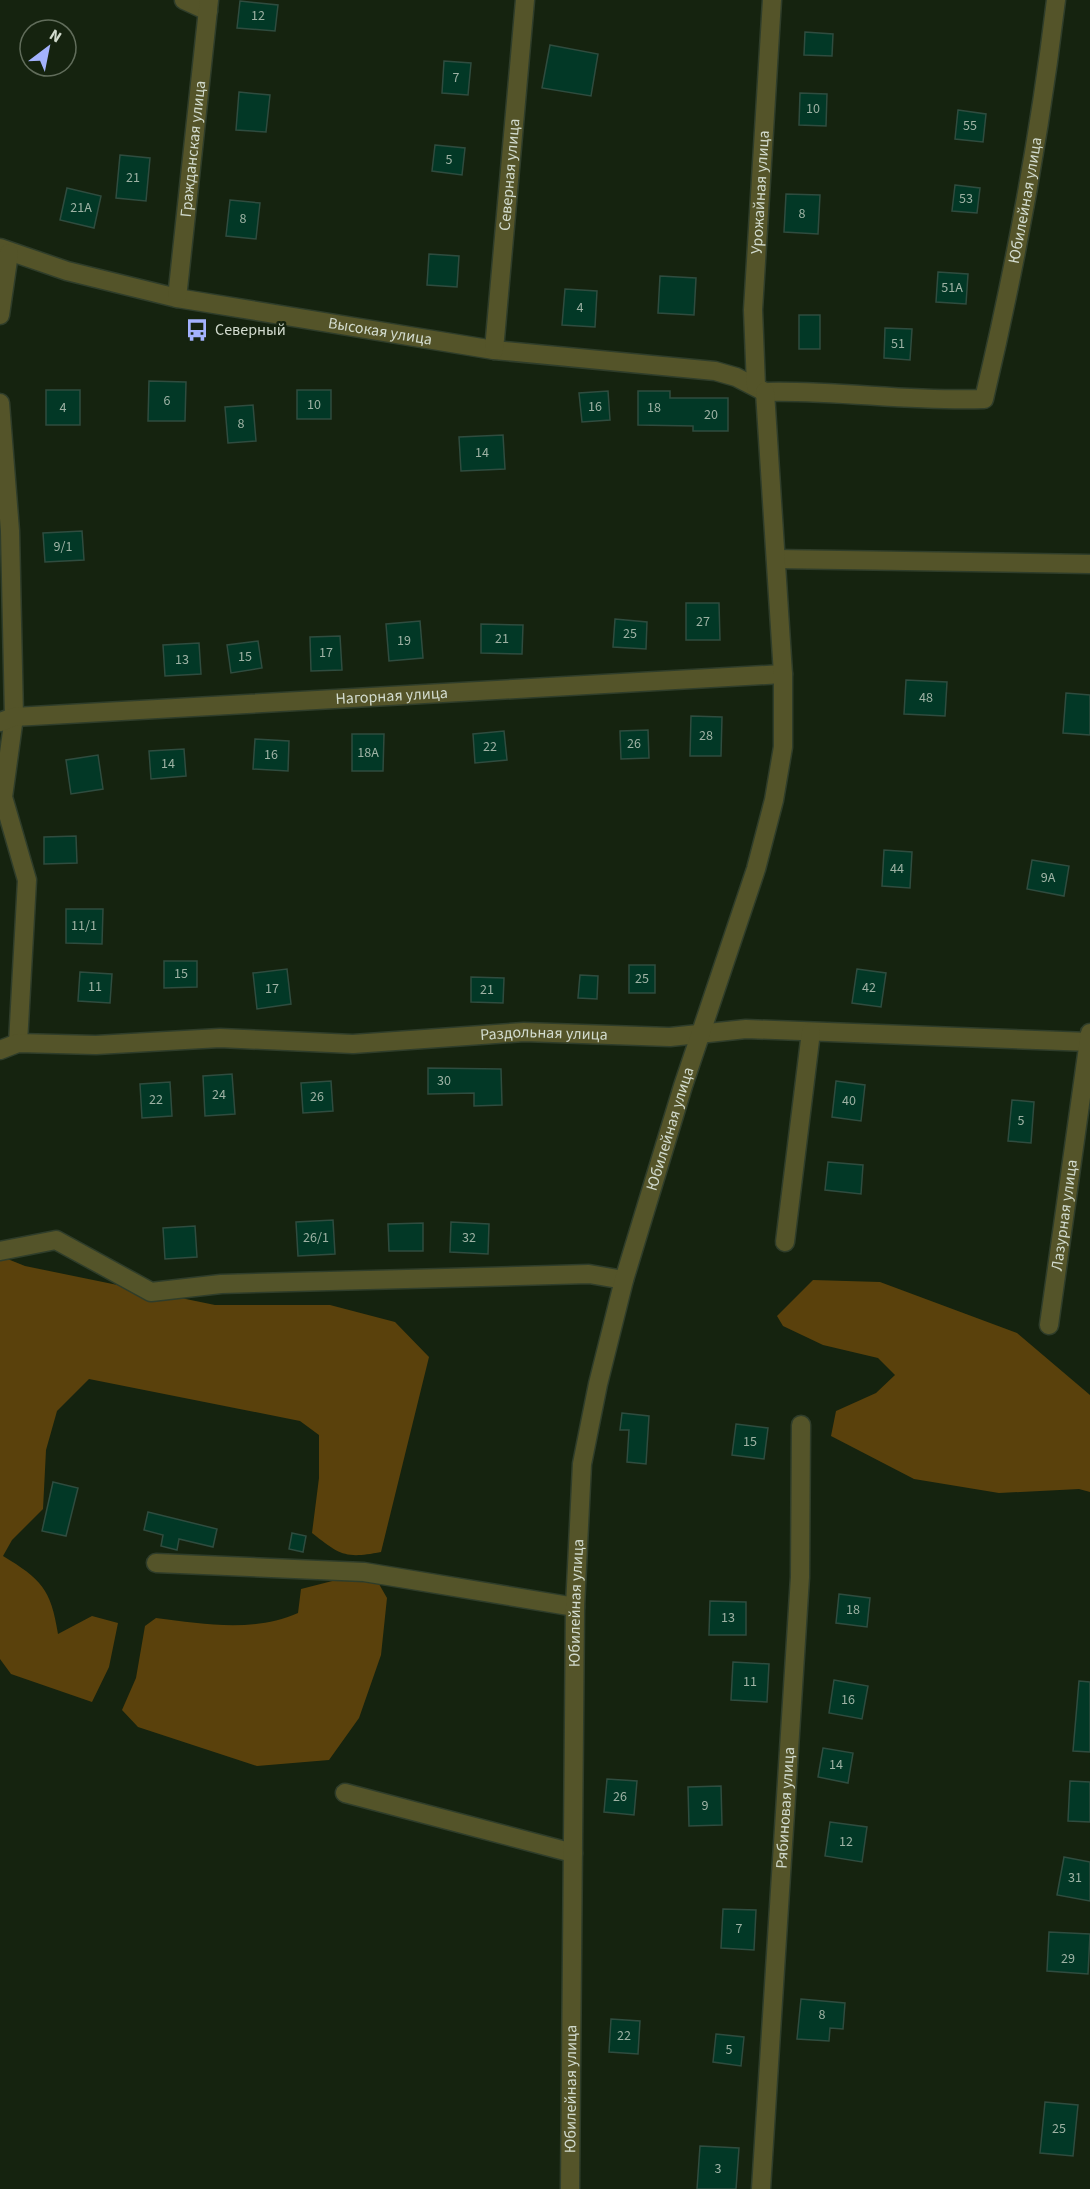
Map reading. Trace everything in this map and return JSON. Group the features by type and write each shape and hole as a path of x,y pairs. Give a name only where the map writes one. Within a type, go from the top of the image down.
{"street":[{"path":"184,0 209,5"},
{"name":"Северная улица","path":"494,350 525,0"},
{"name":"Урожайная улица","path":"772,0 753,310 776,559 783,674"},
{"name":"Юбилейная улица","path":"760,389 955,400 984,399 1001,326 1043,103 1056,0"},
{"name":"Гражданская улица","path":"177,298 209,5"},
{"path":"0,315 5,250"},
{"name":"Высокая улица","path":"5,250 67,271 177,298 494,350 715,371 760,389"},
{"path":"0,403 5,531 7,719 3,797 27,879 18,1043"},
{"path":"776,559 1090,564"},
{"name":"Юбилейная улица","path":"570,2189 575,1608 582,1464 598,1384 624,1280 701,1034 756,869 774,800 783,747 783,674"},
{"name":"Нагорная улица","path":"7,719 783,674"},
{"name":"Раздольная улица","path":"0,1050 18,1043 96,1044 220,1038 353,1044 524,1032 670,1037 746,1029 1090,1039"},
{"path":"785,1242 811,1032"},
{"name":"Лазурная улица","path":"1049,1325 1090,1039"},
{"path":"0,1251 56,1240 151,1292 221,1284 589,1274 624,1280"},
{"name":"Рябиновая улица","path":"761,2189 800,1577 801,1425"},
{"path":"156,1563 364,1572 575,1608"},
{"path":"345,1793 573,1853"}],"shaded area":[{"path":"0,1256 25,1266 215,1305 330,1305 395,1322 429,1357 381,1552 351,1555 337,1551 312,1533 319,1478 319,1435 300,1421 89,1379 57,1411 46,1450 43,1509 12,1540 3,1556 27,1572 42,1587 52,1606 58,1634 92,1616 118,1623 109,1667 92,1702 11,1674 0,1659"},
{"path":"813,1280 880,1282 1017,1333 1090,1395 1090,1492 1079,1489 999,1493 914,1479 831,1436 836,1411 876,1393 895,1375 878,1358 823,1345 783,1326 777,1316"},
{"path":"348,1577 379,1584 387,1598 381,1655 359,1718 329,1760 257,1766 138,1727 122,1710 136,1678 145,1626 156,1618 228,1625 263,1623 298,1613 301,1589"}],"building":[{"path":"240,1 278,5 275,31 237,28"},
{"path":"805,32 833,34 832,56 804,55"},
{"path":"550,45 598,54 591,96 542,88"},
{"path":"444,61 471,63 468,95 442,93"},
{"path":"239,92 270,95 266,132 236,130"},
{"path":"800,93 827,94 826,126 799,125"},
{"path":"958,110 986,114 983,142 955,139"},
{"path":"435,145 465,148 462,175 432,171"},
{"path":"120,155 150,158 146,201 116,198"},
{"path":"955,185 980,188 977,213 952,211"},
{"path":"67,188 101,196 94,228 60,220"},
{"path":"786,194 820,195 818,234 784,232"},
{"path":"230,200 260,203 256,239 226,236"},
{"path":"429,254 459,256 457,287 427,285"},
{"path":"938,272 968,274 966,304 936,302"},
{"path":"660,276 696,278 694,315 658,313"},
{"path":"565,289 597,291 595,327 562,325"},
{"path":"799,315 820,315 820,349 799,349"},
{"path":"885,328 912,329 910,360 884,358"},
{"path":"149,381 186,382 185,421 148,421"},
{"path":"46,390 80,390 80,425 46,425"},
{"path":"297,390 331,390 331,419 297,419"},
{"path":"608,391 610,420 582,422 579,393"},
{"path":"638,391 670,391 670,398 728,398 728,431 693,431 693,426 638,425"},
{"path":"253,405 256,441 228,443 225,407"},
{"path":"503,435 505,469 461,471 459,437"},
{"path":"82,531 84,560 45,562 43,533"},
{"path":"686,603 719,603 720,640 686,640"},
{"path":"615,619 647,622 646,649 613,647"},
{"path":"420,621 423,658 389,661 386,624"},
{"path":"481,624 523,625 522,654 481,653"},
{"path":"340,636 342,670 311,671 310,637"},
{"path":"258,641 262,668 231,673 227,645"},
{"path":"199,643 201,674 165,676 163,645"},
{"path":"906,680 947,682 945,716 904,714"},
{"path":"1066,693 1090,695 1090,735 1063,733"},
{"path":"691,716 722,717 721,756 690,756"},
{"path":"648,730 649,758 621,759 620,731"},
{"path":"504,731 507,760 475,763 473,734"},
{"path":"352,734 384,734 383,771 352,771"},
{"path":"255,739 289,741 288,771 253,769"},
{"path":"184,749 186,776 151,779 149,751"},
{"path":"98,755 103,789 71,794 66,760"},
{"path":"76,836 77,863 44,864 44,837"},
{"path":"884,850 912,852 910,888 882,886"},
{"path":"1032,860 1069,866 1064,896 1027,889"},
{"path":"66,909 103,909 102,944 66,943"},
{"path":"164,961 197,961 197,987 164,988"},
{"path":"629,965 655,965 655,993 629,993"},
{"path":"287,969 291,1004 257,1009 253,973"},
{"path":"857,969 886,973 881,1007 852,1003"},
{"path":"80,972 112,974 110,1003 78,1001"},
{"path":"580,975 598,976 597,999 578,998"},
{"path":"471,977 504,978 503,1003 471,1002"},
{"path":"428,1068 501,1069 502,1105 474,1106 474,1093 428,1094"},
{"path":"232,1074 235,1114 205,1116 203,1076"},
{"path":"331,1081 333,1111 303,1113 301,1083"},
{"path":"836,1081 865,1085 861,1121 832,1117"},
{"path":"170,1082 172,1116 142,1118 140,1084"},
{"path":"1012,1100 1034,1102 1031,1143 1008,1141"},
{"path":"828,1162 863,1165 861,1194 825,1190"},
{"path":"333,1220 335,1254 298,1256 296,1222"},
{"path":"451,1222 489,1224 488,1254 450,1252"},
{"path":"423,1223 423,1251 389,1251 388,1224"},
{"path":"195,1226 197,1257 165,1259 163,1228"},
{"path":"622,1413 649,1416 646,1464 627,1462 629,1430 620,1430"},
{"path":"736,1424 768,1428 764,1459 732,1455"},
{"path":"53,1482 78,1488 66,1536 42,1531"},
{"path":"148,1512 217,1529 213,1547 179,1539 177,1550 161,1546 163,1535 144,1530"},
{"path":"292,1533 306,1536 303,1552 289,1549"},
{"path":"839,1594 870,1598 867,1627 836,1623"},
{"path":"710,1601 746,1602 746,1635 709,1635"},
{"path":"733,1662 769,1664 767,1702 731,1700"},
{"path":"834,1680 868,1686 862,1719 829,1713"},
{"path":"1079,1681 1090,1682 1090,1752 1073,1751"},
{"path":"823,1748 853,1753 848,1783 818,1777"},
{"path":"607,1779 637,1781 634,1815 604,1812"},
{"path":"1070,1781 1090,1782 1090,1822 1068,1821"},
{"path":"721,1786 722,1825 689,1826 688,1787"},
{"path":"830,1822 867,1827 862,1862 825,1856"},
{"path":"1064,1857 1090,1862 1090,1901 1057,1895"},
{"path":"723,1909 756,1910 754,1950 721,1948"},
{"path":"1049,1932 1090,1934 1088,1974 1047,1971"},
{"path":"801,1999 845,2003 843,2029 830,2028 829,2041 797,2039"},
{"path":"611,2019 640,2021 638,2054 609,2052"},
{"path":"716,2034 744,2037 741,2066 713,2062"},
{"path":"1045,2102 1078,2105 1073,2156 1040,2153"},
{"path":"700,2146 739,2148 736,2189 697,2189"}],"place":[{"name":"Северный","path":"197,330"}]}
